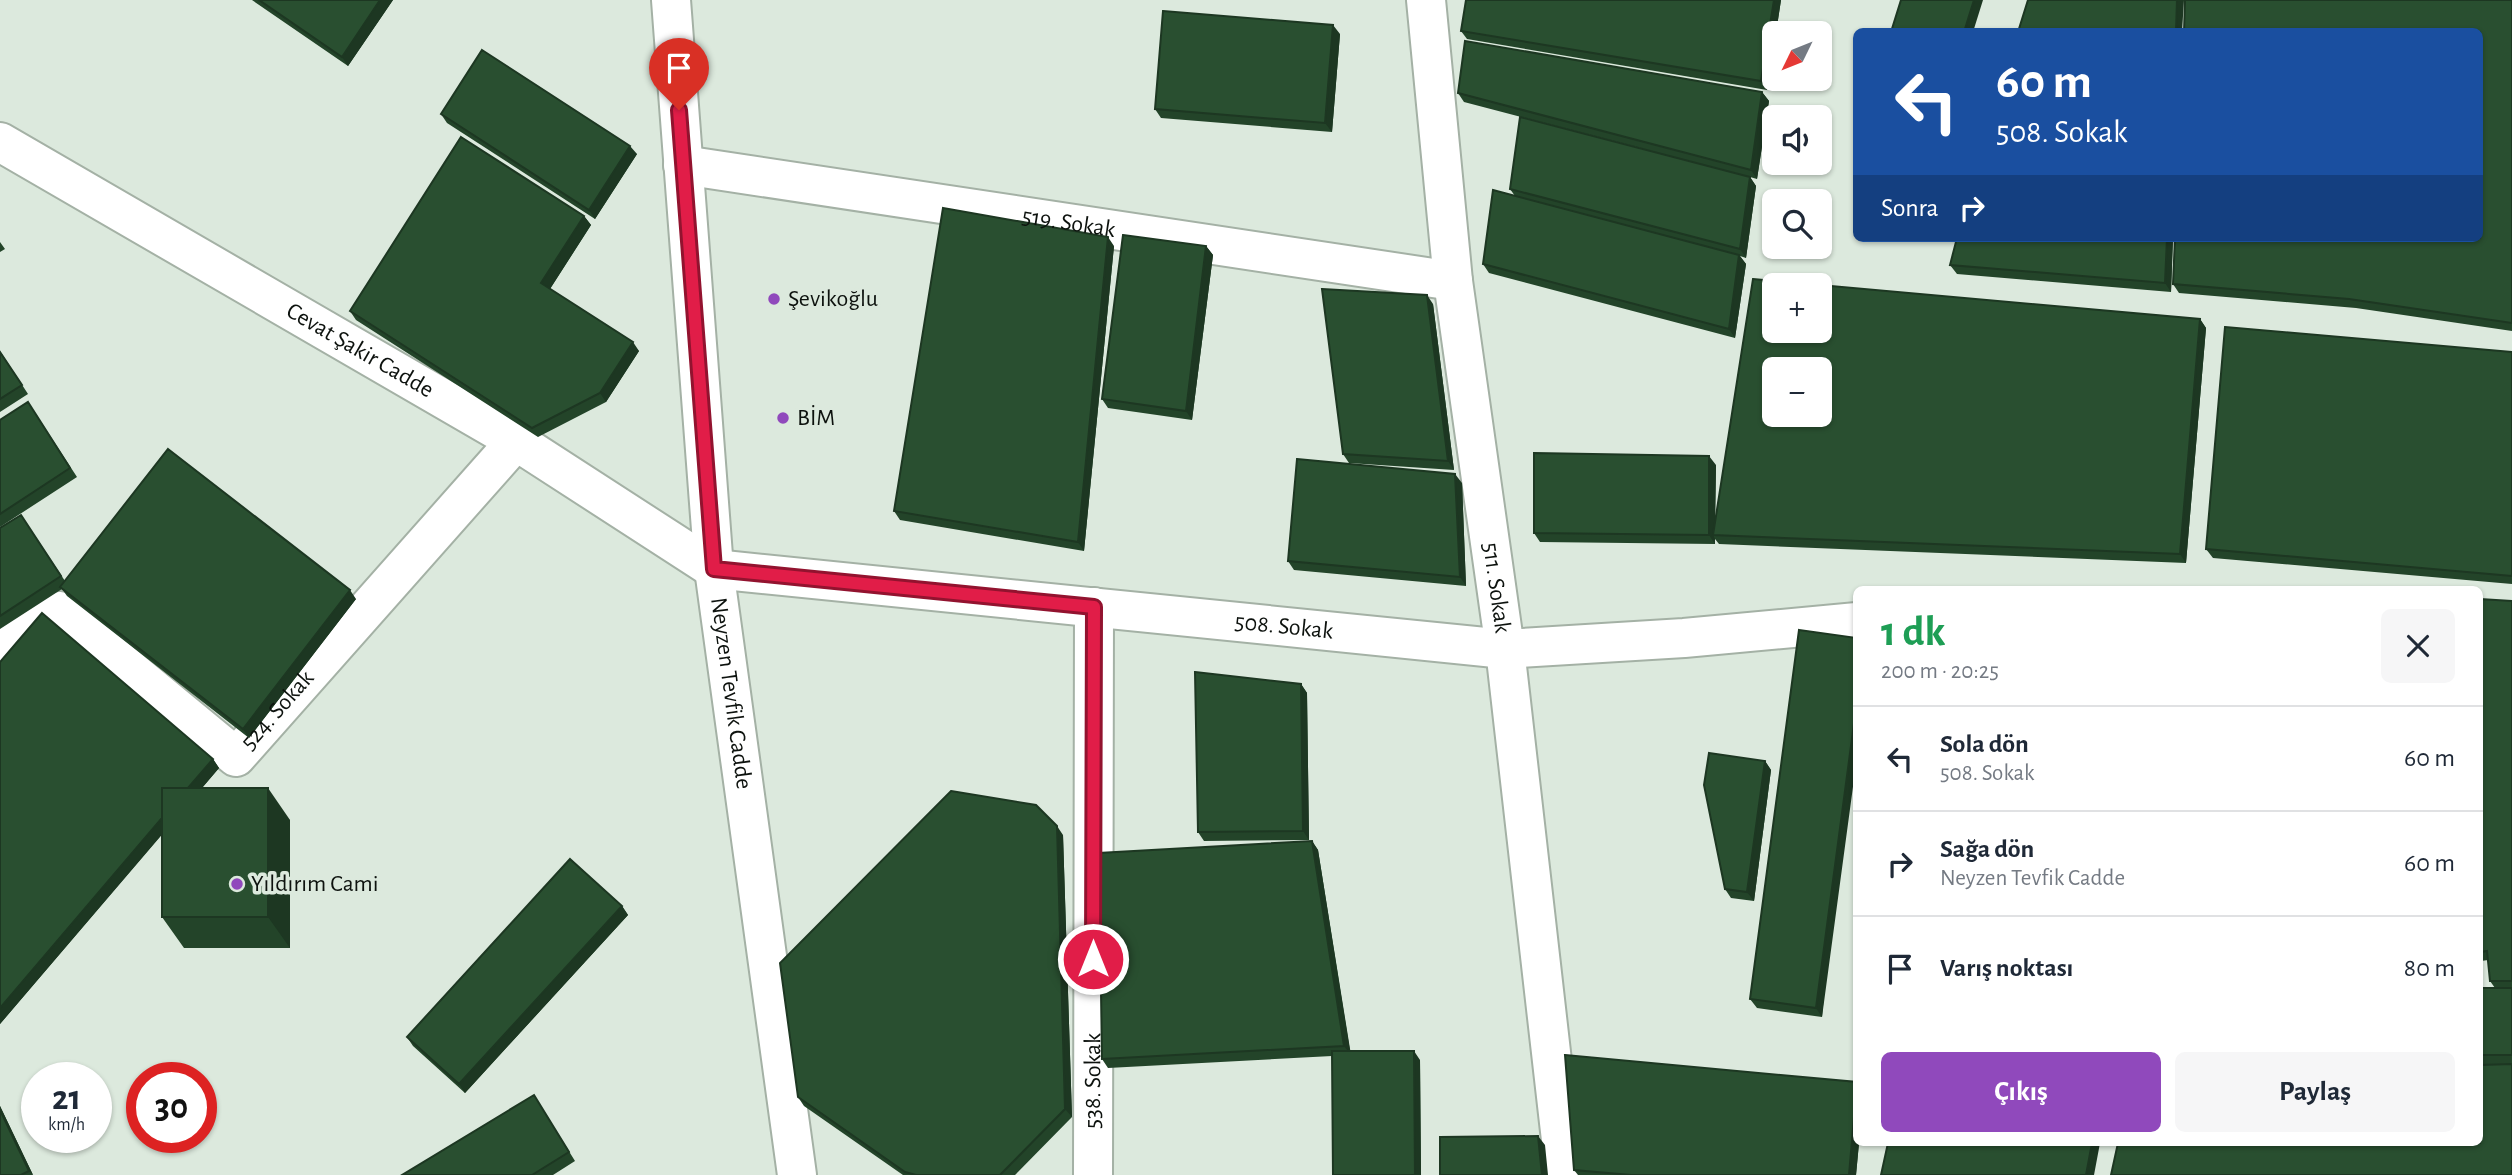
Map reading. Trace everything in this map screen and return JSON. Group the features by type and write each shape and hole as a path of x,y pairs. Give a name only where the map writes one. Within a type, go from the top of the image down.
{"street":[{"name":"Neyzen Tevfik Cadde","path":"671,0 714,569 786,1111 797,1175"},
{"name":"511. Sokak","path":"1426,0 1453,281 1505,649 1565,1175"},
{"name":"Cevat Şakir Cadde","path":"0,142 516,441 714,569"},
{"name":"519. Sokak","path":"683,165 1453,281"},
{"name":"524. Sokak","path":"0,645 59,611 236,757 516,441"},
{"name":"508. Sokak","path":"714,569 1505,649 1684,638 1853,622"},
{"name":"538. Sokak","path":"1093,1175 1094,607"}],"building":[{"path":"259,0 380,0 342,57"},
{"path":"1466,0 1774,0 1771,21 1762,21 1761,81 1461,31"},
{"path":"1901,0 1974,0 1965,28 1892,28"},
{"path":"2028,0 2177,0 2176,28 2019,28"},
{"path":"2185,0 2512,0 2512,323 2349,299 2173,284 2175,242 2483,242 2483,28 2184,28"},
{"path":"1163,11 1333,25 1325,123 1155,109"},
{"path":"1465,41 1762,92 1751,170 1458,93"},
{"path":"482,50 630,146 589,210 441,114"},
{"path":"1520,117 1750,177 1740,249 1510,189"},
{"path":"461,137 584,216 541,283 633,342 600,393 532,428 350,311"},
{"path":"1493,190 1739,255 1729,329 1483,264"},
{"path":"943,208 1108,237 1078,542 894,511"},
{"path":"1123,235 1206,246 1186,411 1102,399"},
{"path":"1956,242 2167,242 2165,283 1950,265"},
{"path":"1753,279 1762,280 1762,343 1832,343 1832,286 2200,319 2180,554 1713,535"},
{"path":"1322,289 1427,295 1448,461 1343,454"},
{"path":"2225,327 2512,352 2512,576 2206,549"},
{"path":"0,352 22,385 0,399"},
{"path":"28,402 70,468 0,514 0,420"},
{"path":"168,449 350,590 243,729 60,587"},
{"path":"1534,453 1709,456 1709,535 1534,533"},
{"path":"1297,459 1455,474 1460,577 1288,561"},
{"path":"21,515 61,576 0,616 0,528"},
{"path":"2483,599 2512,601 2512,981 2490,981 2487,951 2483,952"},
{"path":"42,613 213,759 188,788 162,788 162,818 0,1008 0,662"},
{"path":"1799,630 1853,637 1853,731 1816,1008 1750,999"},
{"path":"1195,672 1301,684 1303,831 1198,832"},
{"path":"1709,753 1765,761 1747,892 1725,889 1704,785"},
{"path":"162,788 268,788 268,917 162,917"},
{"path":"951,791 1036,805 1057,826 1065,1109 1000,1175 916,1175 905,1172 798,1097 780,963"},
{"path":"1312,841 1344,1046 1102,1059 1099,853"},
{"path":"570,859 622,906 459,1084 407,1037"},
{"path":"2483,988 2512,988 2512,1055 2483,1055"},
{"path":"1332,1051 1414,1051 1415,1175 1333,1175"},
{"path":"1565,1055 1853,1082 1849,1175 1631,1175 1574,1170"},
{"path":"2512,1064 2512,1175 2111,1175 2117,1146 2483,1146 2483,1065"},
{"path":"534,1095 569,1152 532,1175 402,1175"},
{"path":"0,1110 29,1171 21,1175 0,1175"},
{"path":"1538,1136 1542,1175 1440,1175 1440,1137"},
{"path":"1887,1146 2091,1146 2086,1175 1881,1175"}],"place":[{"name":"Şevikoğlu","path":"774,299"},
{"name":"BİM","path":"783,418"},
{"name":"Yıldırım Cami","path":"237,884"}],"route":[{"path":"679,110 714,569 1094,607 1093,959"}]}
